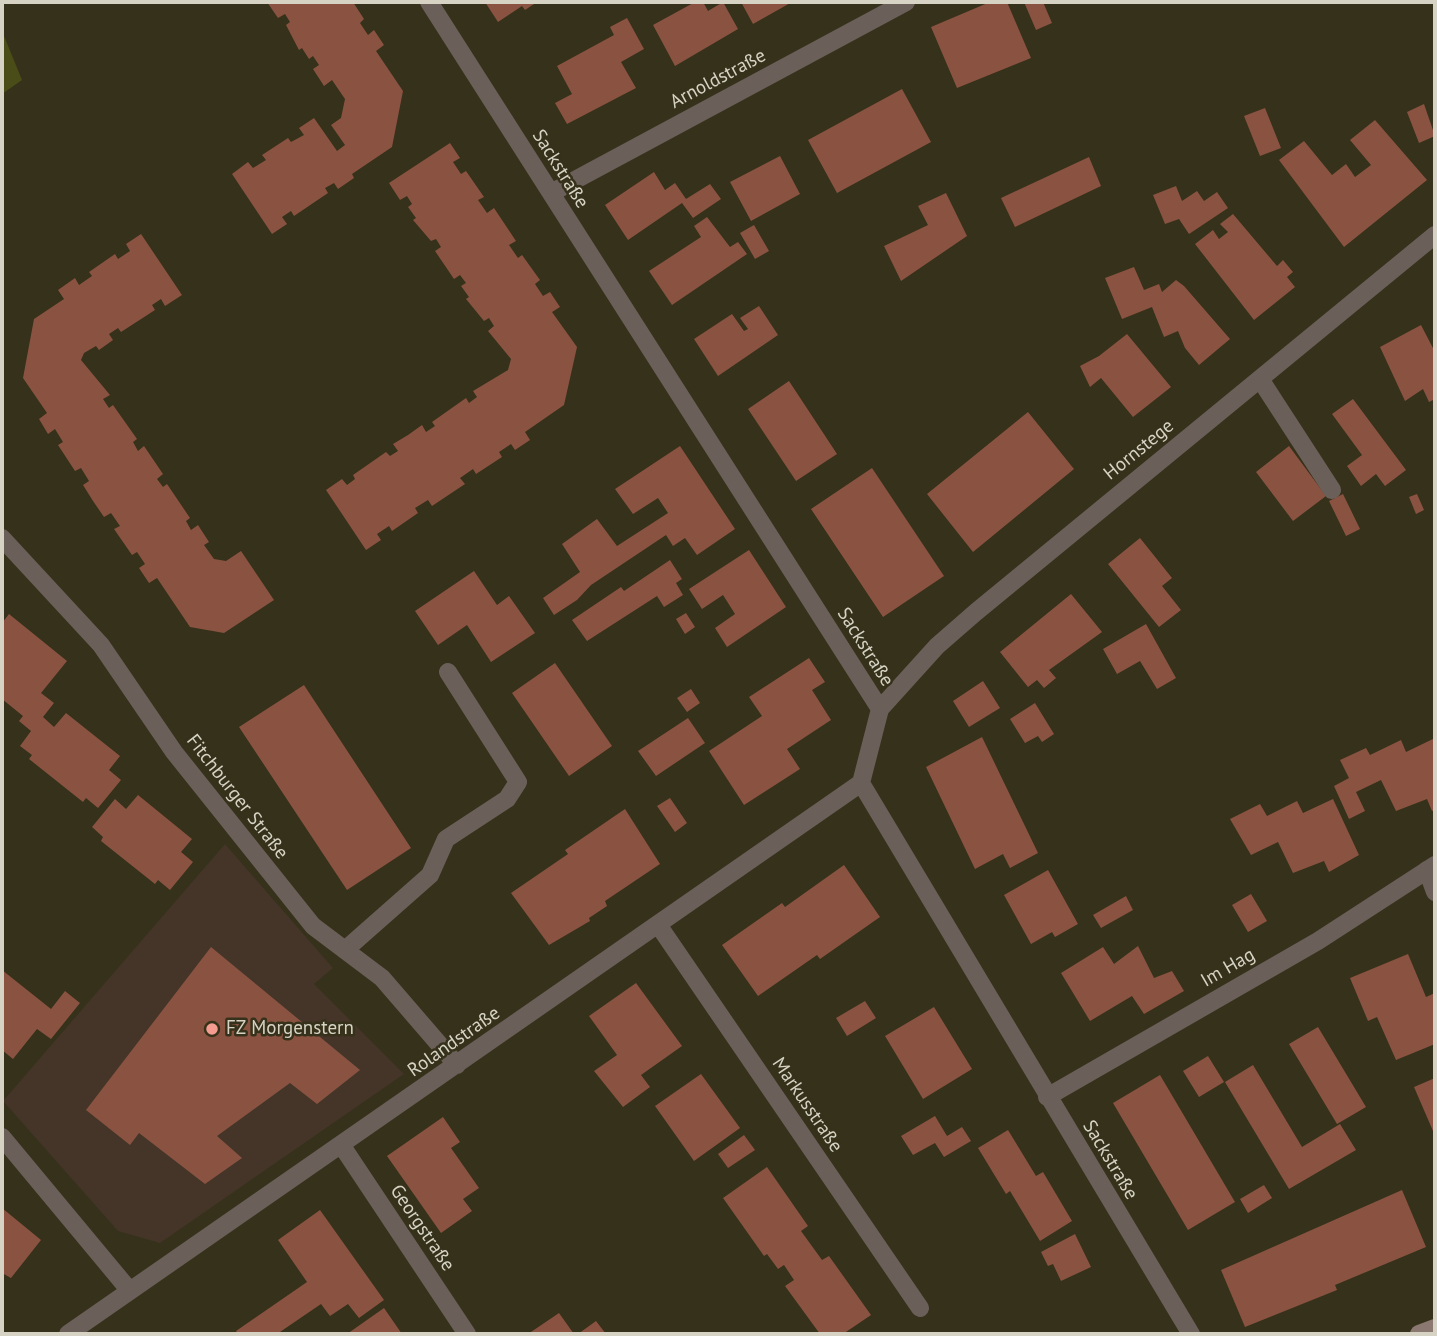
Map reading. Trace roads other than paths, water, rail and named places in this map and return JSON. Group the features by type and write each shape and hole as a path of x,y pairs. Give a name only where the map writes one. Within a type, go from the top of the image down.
{"street":[{"name":"Sackstraße","path":"429,2 880,709 861,783 1191,1334"},
{"name":"Arnoldstraße","path":"551,193 906,2"},
{"name":"Hornstege","path":"880,709 937,646 966,620 1435,235"},
{"path":"1260,379 1332,490"},
{"name":"Fitchburger Straße","path":"2,538 101,645 174,752 313,926 382,978 457,1065"},
{"path":"345,950 429,875 446,839 507,799 518,782 448,672"},
{"name":"Rolandstraße","path":"68,1334 659,926 861,783"},
{"name":"Im Hag","path":"1047,1097 1318,941 1431,868 1435,892"},
{"name":"Markusstraße","path":"659,926 920,1308"},
{"path":"2,1137 130,1290"},
{"name":"Georgstraße","path":"342,1146 467,1334"},
{"path":"1419,1334 1435,1328"}],"place":[{"name":"FZ Morgenstern","path":"212,1029"}]}
